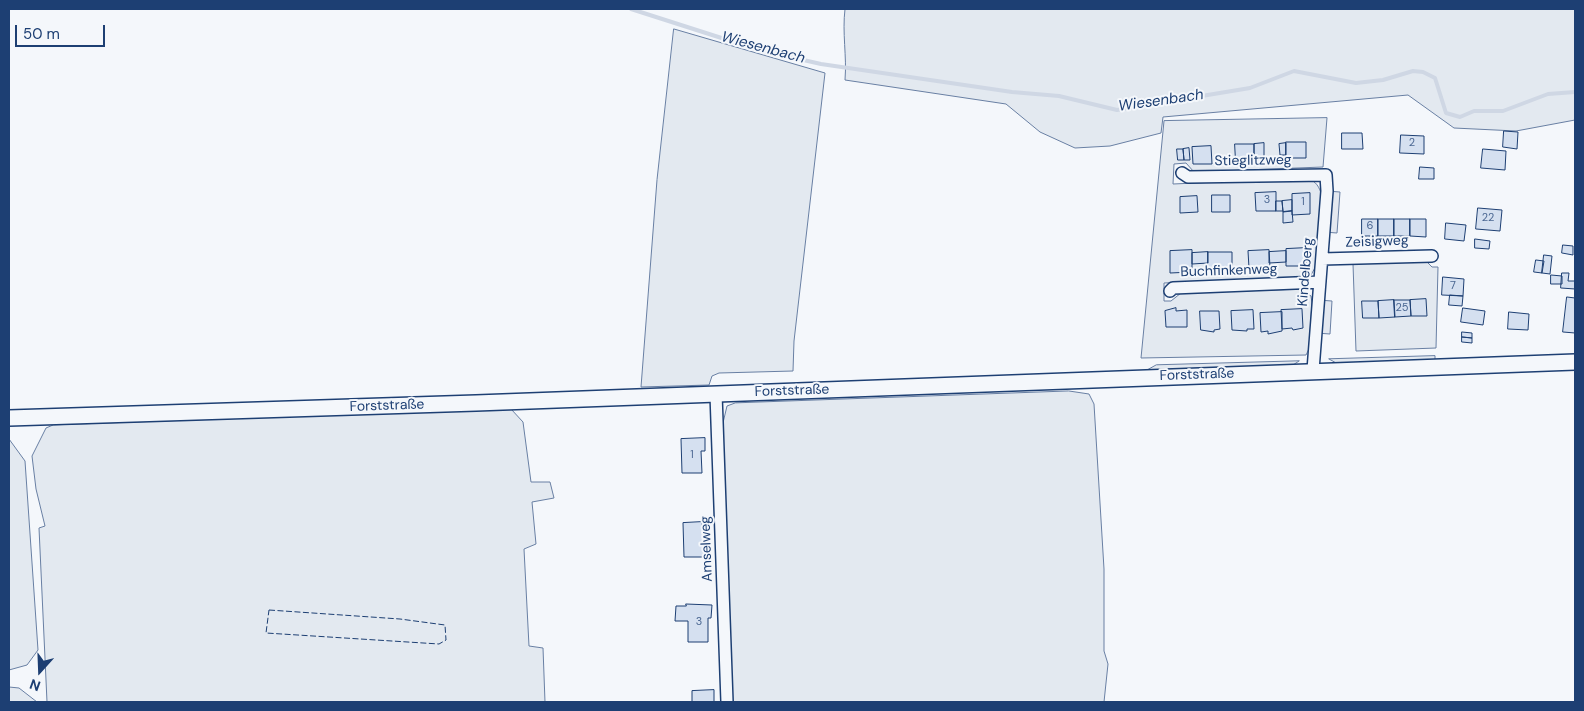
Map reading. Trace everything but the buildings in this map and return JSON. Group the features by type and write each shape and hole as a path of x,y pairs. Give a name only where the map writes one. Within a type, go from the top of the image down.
{"street":[{"name":"Stieglitzweg","path":"1182,173 1188,177 1326,176"},
{"name":"Kindelberg","path":"1313,370 1327,188 1326,176"},
{"name":"Zeisigweg","path":"1322,259 1432,256"},
{"name":"Buchfinkenweg","path":"1170,291 1173,288 1320,282"},
{"name":"Forststraße","path":"9,418 1575,362"},
{"name":"Amselweg","path":"716,394 727,702"}],"shaded area":[{"path":"845,9 1575,9 1575,120 1516,131 1454,128 1408,95 1163,117 1161,133 1110,146 1075,148 1040,132 1006,104 845,80"},
{"path":"674,29 825,73 794,341 793,371 719,373 712,376 709,385 641,387 657,180"},
{"path":"1327,118 1323,167 1194,172 1186,163 1174,164 1173,184 1305,178 1317,185 1321,193 1316,266 1311,275 1305,277 1164,283 1164,301 1171,301 1181,293 1301,289 1311,296 1312,303 1309,349 1306,355 1141,358 1164,121"},
{"path":"1327,191 1340,192 1337,233 1324,232"},
{"path":"1427,262 1432,267 1438,267 1436,348 1356,351 1353,264"},
{"path":"1318,300 1332,301 1330,334 1316,333"},
{"path":"1435,356 1435,361 1338,364 1329,359"},
{"path":"1299,361 1293,365 1147,370 1156,365"},
{"path":"1069,391 1089,394 1094,404 1104,569 1104,651 1108,664 1104,702 732,702 722,427 727,406 735,403"},
{"path":"511,409 523,422 531,482 550,482 554,498 532,502 536,544 524,549 529,646 543,648 545,702 47,702 39,528 45,526 36,489 32,456 46,428 53,425"},
{"path":"9,439 25,461 38,650 27,665 9,670"},
{"path":"9,687 19,688 37,702 9,702"}],"waterway":[{"name":"Wiesenbach","path":"631,9 759,50 821,64 1012,92 1059,96 1117,110 1250,88 1294,71 1356,83 1383,80 1413,71 1423,72 1435,78 1446,113 1460,117 1474,111 1503,111 1548,94 1575,92"}],"fence":[{"path":"269,610 400,619 445,625 446,640 439,644 266,633 269,610"}]}
